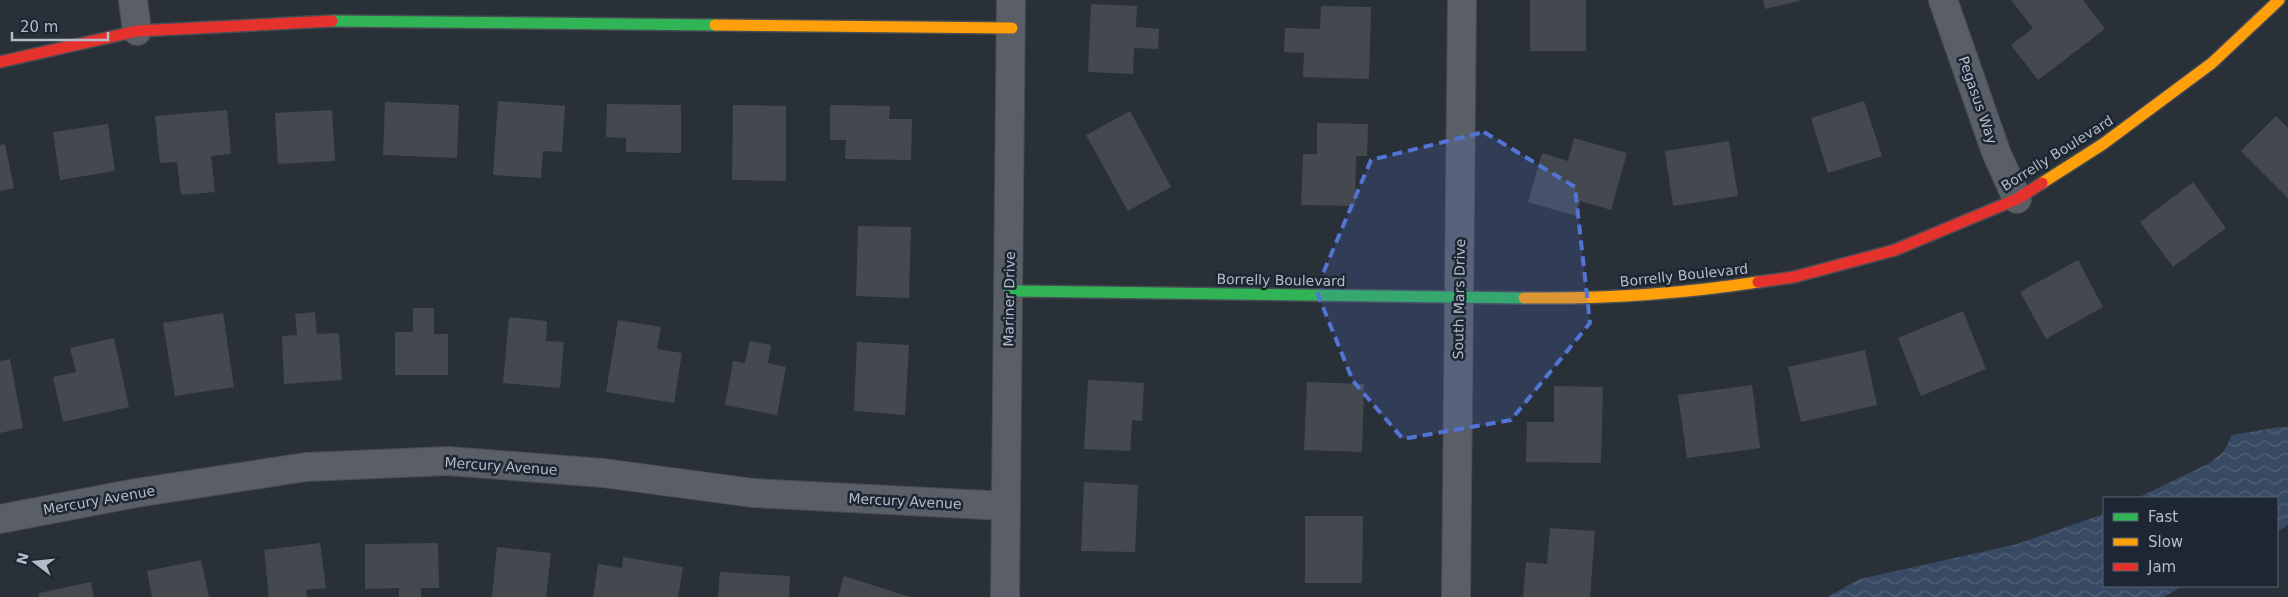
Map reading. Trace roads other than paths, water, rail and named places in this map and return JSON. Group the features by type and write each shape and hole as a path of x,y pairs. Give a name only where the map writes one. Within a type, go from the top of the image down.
{"street":[{"path":"133,0 137,31"},
{"name":"Mariner Drive","path":"1005,597 1011,0"},
{"name":"South Mars Drive","path":"1456,597 1462,0"},
{"name":"Pegasus Way","path":"1943,0 1996,152 2017,199"},
{"name":"Borrelly Boulevard","path":"1009,291 1459,298 1584,298 1685,292 1794,277 1894,250 2017,199 2103,144 2212,63 2279,0"},
{"path":"0,62 137,31 328,21 1012,28"},
{"name":"Mercury Avenue","path":"0,519 136,493 306,467 448,461 603,473 753,493 1006,506"}],"water":[{"path":"2288,427 2288,525 2278,531 2278,497 2139,497 2210,463 2224,451 2232,435"},
{"path":"2103,514 2103,587 2181,587 2164,597 1827,597 1860,579 2017,544"}]}
